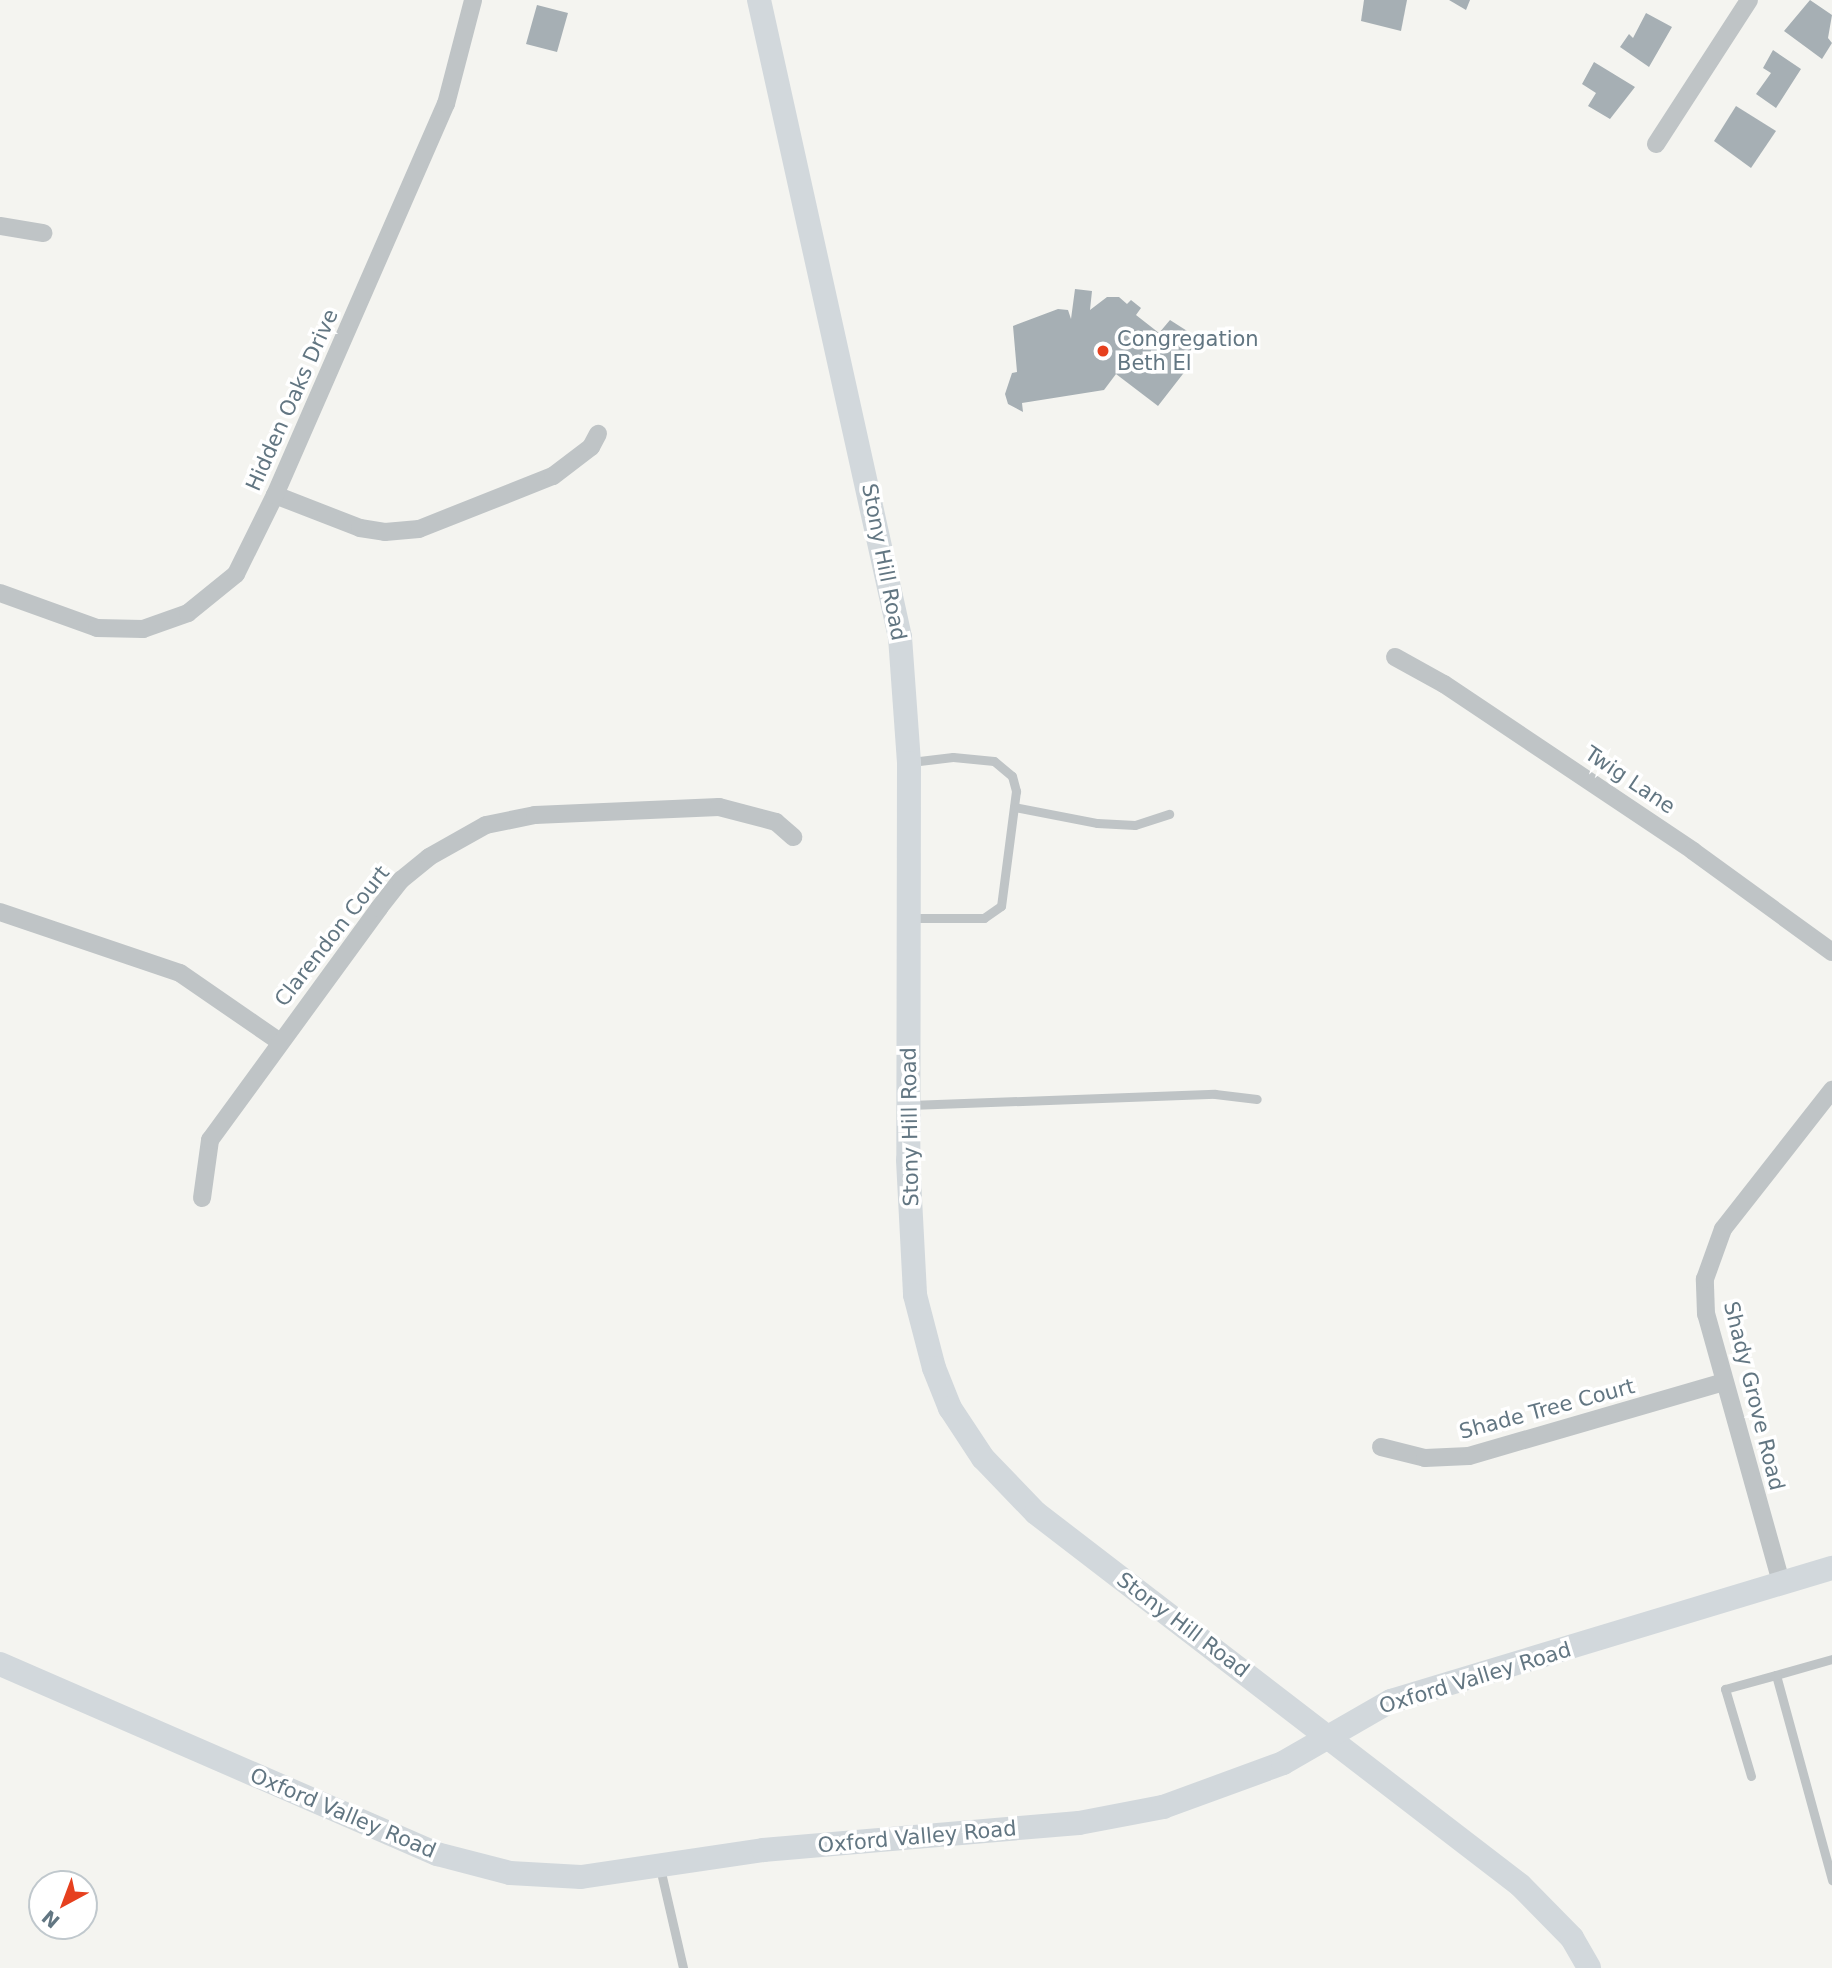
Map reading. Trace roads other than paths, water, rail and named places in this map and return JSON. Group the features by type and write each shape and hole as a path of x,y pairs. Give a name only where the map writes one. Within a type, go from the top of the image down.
{"street":[{"name":"Hidden Oaks Drive","path":"0,593 97,628 124,630 161,625 204,603 236,574 275,495 446,104 473,0"},
{"name":"Stony Hill Road","path":"759,0 890,578 907,704 908,1105 915,1295 934,1368 955,1418 997,1475 1036,1513 1520,1885 1572,1938 1589,1968"},
{"path":"1656,144 1749,0"},
{"path":"0,226 43,233"},
{"path":"275,495 359,528 411,530 552,476 591,447 598,434"},
{"name":"Twig Lane","path":"1395,657 1444,684 1670,835 1832,952"},
{"name":"Clarendon Court","path":"202,1198 210,1140 401,880 429,857 486,825 535,815 719,807 776,822 793,837"},
{"path":"0,912 180,973 280,1042"},
{"name":"Shady Grove Road","path":"1781,1582 1706,1314 1705,1279 1711,1253 1750,1192 1832,1090"},
{"name":"Shade Tree Court","path":"1381,1447 1425,1458 1469,1456 1724,1382"},
{"name":"Oxford Valley Road","path":"0,1664 464,1863 560,1877 660,1868 763,1850 1060,1825 1139,1813 1209,1794 1331,1738 1358,1717 1391,1701 1832,1568"}],"lane":[{"path":"909,763 953,757 994,761 1012,776 1014,807 1003,897 993,914 909,918"},
{"path":"1014,807 1097,824 1135,825 1169,814"},
{"path":"908,1105 1216,1094 1257,1099"},
{"path":"1751,1776 1725,1689 1832,1659"},
{"path":"1776,1675 1832,1880"},
{"path":"660,1868 683,1968"}],"place":[{"name":"Congregation Beth El","path":"1103,351"}]}
